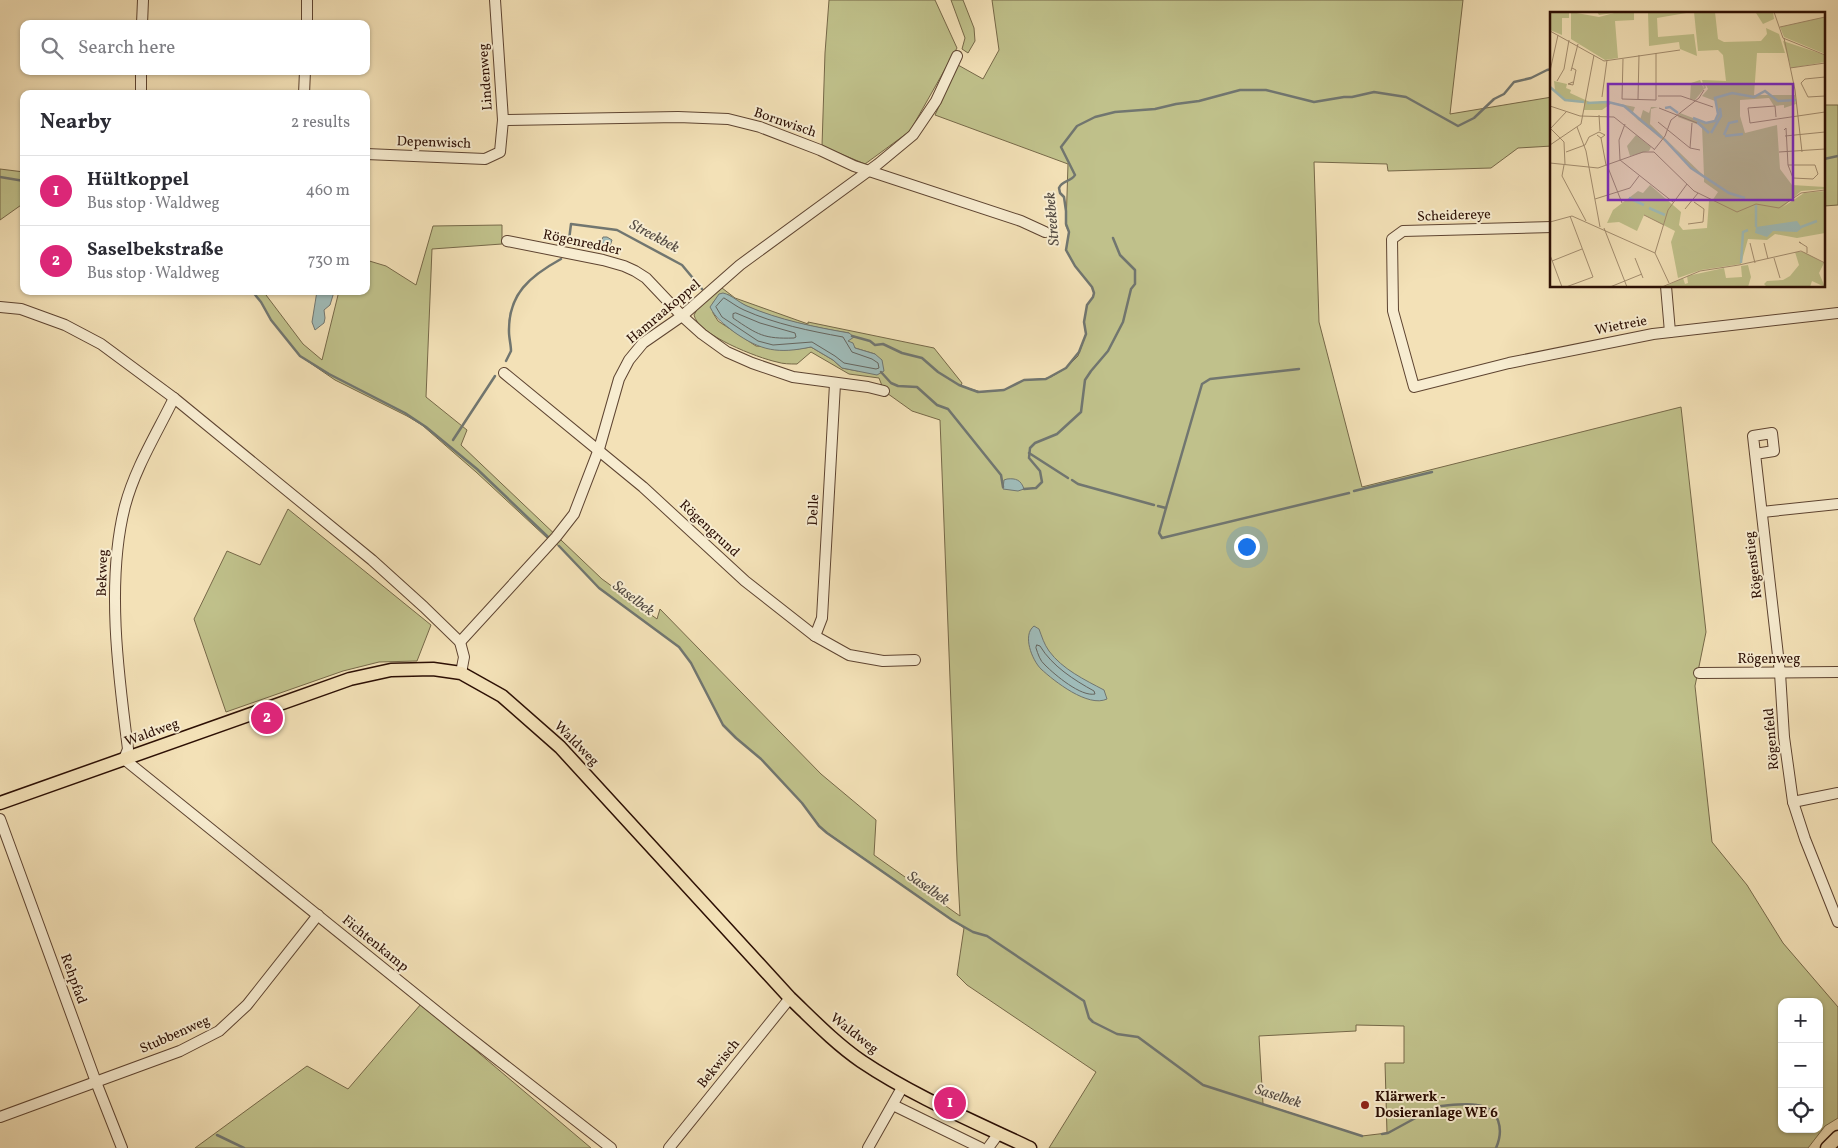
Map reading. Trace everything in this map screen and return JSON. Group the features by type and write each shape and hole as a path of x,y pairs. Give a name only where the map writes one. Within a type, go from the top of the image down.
{"main road":[{"name":"Waldweg","path":"0,804 350,679 391,670 433,669 462,673 502,696 560,747 790,998 828,1035 861,1060 903,1086 1030,1148"},
{"path":"1827,1148 1838,1137"}],"street":[{"path":"142,20 143,0"},
{"path":"307,20 308,0"},
{"name":"Lindenweg","path":"495,0 503,120 500,152"},
{"name":"Hamraakoppel","path":"460,642 556,537 574,514 599,449 619,379 629,360 643,343 682,316 740,265 868,171 913,135 936,101 957,56"},
{"path":"140,90 141,75"},
{"path":"304,90 305,75"},
{"name":"Bornwisch","path":"503,120 678,117 728,119 760,127 820,150 854,166 1021,221 1044,232"},
{"name":"Depenwisch","path":"370,154 485,159 500,152"},
{"name":"Scheidereye","path":"1414,387 1393,311 1392,239 1403,231 1550,227"},
{"name":"Rögenredder","path":"507,242 625,266 646,278 682,316 702,334 727,352 793,377 868,387 884,391"},
{"path":"1666,288 1670,332"},
{"path":"0,307 21,309 65,325 101,344 174,398 372,560 424,607 460,642 464,657 462,673"},
{"name":"Wietreie","path":"1414,387 1509,363 1670,332 1838,313"},
{"name":"Rögengrund","path":"504,373 599,449 745,581 815,636 849,654 883,662 915,660"},
{"name":"Delle","path":"815,636 822,618 835,384"},
{"name":"Bekweg","path":"124,759 128,749 118,663 116,552 126,505 137,475 174,398"},
{"name":"Rögenstieg","path":"1755,454 1780,673"},
{"path":"1762,512 1838,504"},
{"name":"Rögenweg","path":"1699,673 1838,672"},
{"name":"Rögenfeld","path":"1780,673 1784,737 1792,802 1838,922"},
{"name":"Fichtenkamp","path":"124,759 460,1031 612,1148"},
{"path":"1792,802 1838,794"},
{"name":"Rehpfad","path":"0,819 122,1148"},
{"name":"Stubbenweg","path":"0,1117 180,1051 219,1031 246,1007 318,915"},
{"name":"Bekwisch","path":"669,1148 790,998"},
{"path":"868,1148 903,1086"},
{"path":"893,1105 981,1148"},
{"path":"988,1148 999,1133"}],"green space":[{"path":"829,0 935,0 957,48 910,131 865,164 822,146"},
{"path":"951,0 963,0 974,28 975,41 968,53 962,49 965,38"},
{"path":"992,0 1463,0 1450,114 1550,97 1550,146 1518,148 1491,168 1388,171 1387,164 1314,162 1319,322 1362,487 1681,407 1706,632 1695,686 1712,842 1747,885 1783,943 1838,1007 1838,1118 1823,1129 1823,998 1778,998 1778,1133 1820,1133 1808,1148 1049,1148 1096,1072 967,985 957,975 964,928 822,829 802,803 761,759 723,725 691,663 679,647 599,588 559,546 547,538 422,425 335,380 300,356 271,320 255,295 266,295 303,344 322,360 338,295 370,295 370,261 386,266 416,285 433,226 502,225 502,244 432,249 426,397 467,430 461,445 602,579 657,619 660,609 821,774 876,820 874,855 960,916 940,420 912,411 884,391 879,378 849,374 811,352 797,364 768,360 743,351 717,338 698,323 694,315 700,304 722,288 735,298 808,324 808,322 934,348 962,383 961,386 981,392 1004,390 1024,380 1051,377 1066,368 1078,356 1086,334 1084,322 1087,305 1094,293 1092,287 1075,266 1066,250 1069,232 1066,226 1068,164 935,115 958,65 983,79 999,50","holes":["729,295 753,309 786,320 849,333 848,341 855,348 875,354 858,371 842,368 833,360 811,347 798,349 756,346 718,321 713,313 713,303 716,299","1356,1025 1404,1026 1404,1063 1385,1063 1387,1133 1362,1136 1263,1104 1259,1036 1356,1031"]},
{"path":"1826,105 1838,105 1838,205 1826,206"},
{"path":"0,169 20,172 20,206 0,220"},
{"path":"288,509 431,625 417,661 379,662 343,671 226,712 194,619 227,551 260,565"},
{"path":"421,1004 591,1148 195,1148 307,1066 348,1089"}],"water":[{"path":"603,237 612,240 609,249 605,251 599,247"},
{"path":"723,293 747,306 784,319 849,333 854,337 848,341 853,343 855,348 875,354 882,360 884,371 877,375 842,368 833,360 811,347 779,350 762,347 753,343 734,332 712,311 710,307 719,294"},
{"path":"316,295 333,295 330,305 324,310 324,323 315,330 312,322"},
{"path":"1004,480 1018,480 1024,489 1018,491 1003,489"},
{"path":"1034,626 1039,629 1049,651 1060,663 1074,674 1104,690 1107,699 1099,701 1081,697 1054,680 1041,669 1034,660 1030,648 1029,635 1030,630"}],"waterway":[{"name":"Streekbek","path":"852,336 870,341 875,345 883,344 902,353 922,358 938,372 959,385 978,392 1004,390 1024,380 1046,379 1066,368 1079,352 1086,334 1084,322 1087,305 1094,293 1092,287 1075,266 1066,250 1069,232 1066,224 1064,197 1060,193 1059,188 1060,185 1075,175 1061,147 1077,126 1095,117 1115,112 1155,109 1199,101 1240,90 1266,90 1314,102 1374,92 1406,97 1458,126 1474,118 1494,99 1504,94 1514,82 1531,78 1550,69"},
{"name":"Streekbek","path":"1826,159 1838,156"},
{"name":"Saselbek","path":"0,177 20,180"},
{"name":"Streekbek","path":"569,240 571,224 617,230 682,265 702,289"},
{"path":"1024,489 1036,488 1042,482 1040,471 1029,458 1030,448 1035,443 1057,434 1081,412 1085,380 1108,351 1123,322 1131,289 1135,284 1135,270 1120,255 1113,238"},
{"name":"Streekbek","path":"506,361 511,351 510,319 512,307 517,297 523,288 540,272 561,259"},
{"name":"Saselbek","path":"255,295 271,320 300,356 329,374 405,413 426,427 477,469 548,537"},
{"path":"1158,506 1166,508 1202,384 1210,379 1299,369"},
{"path":"881,372 891,383 898,386 917,387 937,405 948,409 1001,475 1003,487"},
{"name":"Streekbek","path":"453,440 495,376"},
{"path":"1029,453 1068,478"},
{"path":"1354,491 1432,472"},
{"path":"1072,480 1078,484 1154,505"},
{"path":"1166,508 1159,533 1162,538 1349,493"},
{"name":"Saselbek","path":"559,546 599,588 679,647 691,663 723,725 761,759 827,833 952,920 973,932 987,936 1084,1001 1089,1018 1093,1022 1117,1034 1138,1037 1203,1085 1362,1136"},
{"name":"Saselbek","path":"1441,1106 1473,1104 1491,1110 1500,1127 1496,1148"},
{"name":"Saselbek","path":"1382,1134 1388,1133 1432,1109"},
{"path":"217,1135 244,1148"}],"place":[{"name":"Saselbekstraße","path":"267,718"},
{"name":"Hültkoppel","path":"950,1103"},
{"name":"Klärwerk - Dosieranlage WE 6","path":"1365,1105"}]}
